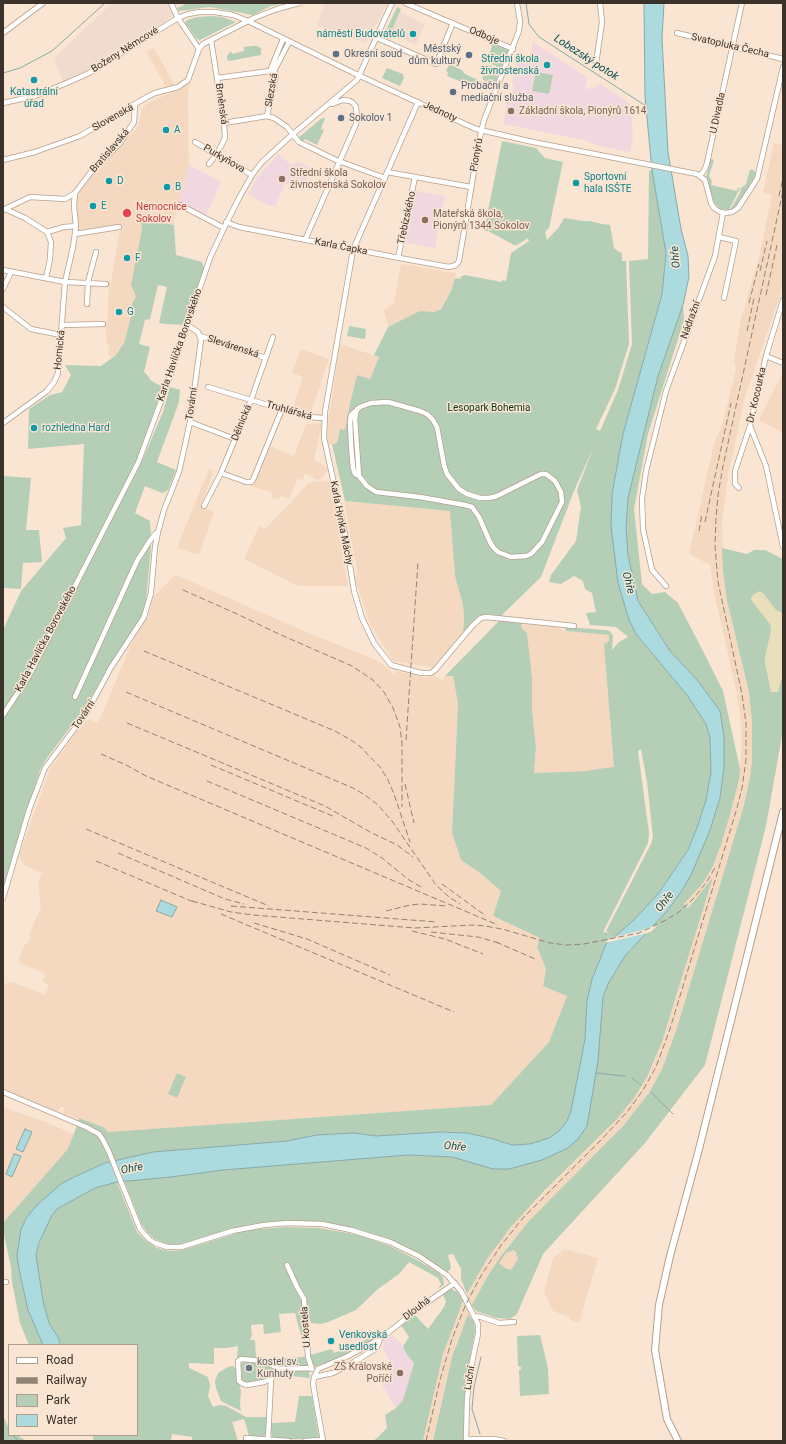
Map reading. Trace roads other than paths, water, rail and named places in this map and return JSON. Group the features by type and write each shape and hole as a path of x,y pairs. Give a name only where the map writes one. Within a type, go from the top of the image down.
{"main road":[{"path":"678,1441 667,1418 655,1350 659,1305 670,1256 698,1154 783,812"}],"street":[{"path":"3,33 43,3"},
{"path":"171,3 178,18 199,49 203,44 248,21 277,9 299,3"},
{"name":"Karla Havlíčka Borovského","path":"3,715 29,676 138,463 210,258 226,222 252,176 262,162 293,134 354,84 360,76 392,3"},
{"name":"Odboje","path":"405,3 514,49"},
{"name":"Pionýrů","path":"456,266 459,261 482,130 486,116 514,49 520,28 520,15 517,3"},
{"path":"596,64 602,22 600,3"},
{"name":"U Divadla","path":"700,176 707,163 742,3"},
{"name":"Boženy Němcové","path":"3,103 35,96 89,73 178,18 188,14 215,12 233,15 248,21"},
{"name":"Jednoty","path":"248,21 288,42 360,76 482,130 700,176"},
{"path":"377,38 436,64 454,23"},
{"name":"Svatopluka Čecha","path":"677,34 783,59"},
{"name":"Slezská","path":"272,71 283,39"},
{"name":"Brněnská","path":"209,164 225,138 211,40"},
{"name":"Slezská","path":"272,71 288,42"},
{"name":"Slovenská","path":"3,160 35,152 80,136 155,93 178,87 188,80 199,49"},
{"path":"700,176 706,183 712,205 717,210 723,213 730,213 736,210 757,180 783,67"},
{"path":"217,78 272,71"},
{"name":"Slezská","path":"267,116 276,75 272,71"},
{"path":"305,240 356,124 356,107 353,103 343,100 328,105"},
{"name":"Karla Hynka Máchy","path":"418,102 353,250 324,418 324,438 345,534 354,590 362,618 374,643 391,666 421,673 431,673 435,670 473,625 482,618 486,617 546,622 574,626"},
{"name":"Bratislavská","path":"75,193 91,172 121,142 134,122 135,105"},
{"path":"224,123 267,116 280,121 299,142 339,161 385,178"},
{"name":"Purkyňova","path":"195,142 252,176"},
{"path":"387,172 471,187"},
{"name":"Třebízského","path":"398,258 415,177"},
{"path":"4,209 30,198 65,199 75,193"},
{"name":"Hornická","path":"3,423 47,391 54,382 59,368 65,282 76,226 74,206 75,193"},
{"path":"180,205 224,228"},
{"path":"4,209 25,218 47,232 51,242 50,259 46,278"},
{"name":"Nádražní","path":"666,586 652,570 643,529 642,499 646,471 666,391 715,256 723,213"},
{"name":"Karla Čapka","path":"226,222 239,227 353,250 449,267 456,266"},
{"path":"47,232 64,227 76,226"},
{"path":"75,234 119,227"},
{"path":"719,237 736,241 724,298"},
{"path":"87,304 88,282 96,252"},
{"path":"3,270 65,282 106,284"},
{"path":"3,289 11,272"},
{"name":"Dr. Kocourka","path":"739,488 735,484 735,471 750,426 766,356 783,300"},
{"path":"3,307 31,330 61,335"},
{"name":"Hornická","path":"62,324 103,324"},
{"path":"187,325 194,329 200,336"},
{"name":"Slevárenská","path":"200,336 266,358"},
{"name":"Tovární","path":"3,898 29,810 45,768 89,709 110,669 144,618 151,594 155,547 158,532 164,510 179,472 190,422 201,343 200,336"},
{"name":"Dělnická","path":"204,506 221,473 251,400 273,337"},
{"path":"766,356 783,364"},
{"name":"Truhlářská","path":"208,387 308,417 324,418"},
{"path":"388,402 427,414 437,427 447,474 459,489 467,494 480,498 497,496 541,474 546,474 558,485 561,492 562,502 542,542 531,554 526,556 511,557 504,555 493,547 486,535 479,517 472,507 420,497 376,492 367,486 353,471 350,422 351,414 357,409 371,403 388,402"},
{"path":"221,473 246,482 251,482 254,480 282,409"},
{"path":"190,422 235,439"},
{"path":"750,426 766,466 783,548"},
{"name":"Tovární","path":"75,697 137,561 149,542 158,532"},
{"path":"3,1092 94,1130 103,1140 140,1229 149,1239 162,1245 181,1247 232,1231 264,1224 300,1223 327,1225 365,1233 400,1247 434,1266 455,1282"},
{"name":"U kostela","path":"287,1265 304,1299 311,1368"},
{"name":"Luční","path":"455,1282 461,1290 478,1324 478,1334 470,1372 467,1399 466,1440"},
{"name":"Dlouhá","path":"315,1375 322,1366 346,1357 380,1339 418,1308 455,1282"},
{"path":"475,1316 499,1323 514,1322"},
{"name":"Dlouhá","path":"315,1375 333,1373 354,1362 375,1349 380,1339"},
{"path":"279,1369 271,1379 247,1386 239,1381 238,1361 241,1359 265,1361 279,1369 311,1368 315,1375 313,1384 323,1441 305,1441"},
{"path":"268,1440 271,1379"},
{"path":"246,1438 289,1441"},
{"path":"466,1440 504,1441"}],"water":[{"name":"Ohře","path":"644,3 664,3 662,38 668,152 681,229 688,256 689,277 683,305 658,376 628,498 626,528 628,555 638,601 670,651 698,681 720,711 724,737 724,767 720,798 710,830 692,873 683,889 667,911 625,956 609,982 603,997 598,1061 587,1126 578,1139 568,1148 542,1160 509,1169 493,1169 452,1157 408,1155 223,1170 117,1182 95,1188 57,1209 51,1217 39,1243 36,1255 43,1301 49,1323 59,1339 60,1344 43,1344 28,1310 19,1269 17,1256 21,1229 27,1217 38,1204 61,1184 105,1163 153,1152 287,1141 317,1135 354,1133 376,1136 440,1132 467,1133 512,1145 530,1144 549,1138 560,1130 567,1121 571,1111 585,1039 587,1001 592,979 606,944 634,920 658,894 688,850 706,800 711,773 710,738 706,724 687,695 636,634 629,620 618,583 611,526 612,494 623,434 662,294 666,253 652,170 645,97"},
{"path":"161,900 177,907 172,917 156,911"},
{"path":"25,1129 32,1132 23,1152 16,1149"},
{"path":"14,1154 21,1156 12,1177 6,1174"}],"waterway":[{"name":"Lobezský potok","path":"3,73 20,68 52,51 105,3"},
{"name":"Lobezský potok","path":"526,3 529,24 539,37 646,106"},
{"path":"596,1073 625,1076"},
{"path":"632,1078 641,1085"},
{"path":"651,1092 673,1114"},
{"path":"480,1434 472,1409 474,1387 481,1357"},
{"path":"13,1436 19,1441"}],"railway":[{"path":"779,196 783,178"},
{"path":"426,1441 440,1380 452,1339 466,1304 482,1274 502,1244 523,1218 628,1111 643,1090 656,1067 670,1029 737,808 742,788 746,760 746,723 742,694 718,582 715,546 716,518 723,466 783,191"},
{"path":"760,271 767,241"},
{"path":"766,295 777,245"},
{"path":"749,303 759,264"},
{"path":"747,331 754,298"},
{"path":"705,522 731,403"},
{"path":"699,531 702,514"},
{"path":"406,740 418,562"},
{"path":"183,590 352,666 373,680 384,692 393,708 400,727 402,743 402,807"},
{"path":"144,651 335,731 351,740 362,748 380,767 388,780 410,842"},
{"path":"126,692 353,788 365,795 377,804 392,821 436,885 449,897 460,904"},
{"path":"127,723 325,806 370,832 397,845 413,857"},
{"path":"101,754 146,776 498,925"},
{"path":"211,765 335,817"},
{"path":"207,781 366,848 382,858 409,880 423,888"},
{"path":"405,784 414,823"},
{"path":"86,829 269,906"},
{"path":"118,853 225,899 244,904"},
{"path":"96,861 196,903"},
{"path":"192,901 231,912 253,915 415,928 473,925 485,926 502,929 550,943 567,945 584,944 639,933 666,920 679,912 693,899 706,883 716,866"},
{"path":"442,884 486,916"},
{"path":"386,911 420,904 447,906"},
{"path":"231,906 437,922"},
{"path":"221,914 454,1012"},
{"path":"254,923 307,939 390,975"},
{"path":"412,931 445,939 483,954"},
{"path":"431,932 478,937 499,943"},
{"path":"496,942 535,959"}],"place":[{"name":"náměstí Budovatelů","path":"413,34"},
{"name":"Okresní soud","path":"336,54"},
{"name":"Městský dům kultury","path":"469,55"},
{"name":"Střední škola živnostenská","path":"547,65"},
{"name":"Katastrální úřad","path":"34,80"},
{"name":"Probační a mediační služba","path":"453,92"},
{"name":"Základní škola, Pionýrů 1614","path":"511,111"},
{"name":"Sokolov 1","path":"341,118"},
{"name":"A","path":"166,130"},
{"name":"Střední škola živnostenská Sokolov","path":"282,179"},
{"name":"D","path":"109,181"},
{"name":"Sportovní hala ISŠTE","path":"576,183"},
{"name":"B","path":"167,187"},
{"name":"E","path":"93,206"},
{"name":"Nemocnice Sokolov","path":"127,213"},
{"name":"Mateřská škola, Pionýrů 1344 Sokolov","path":"425,220"},
{"name":"F","path":"127,258"},
{"name":"G","path":"119,312"},
{"name":"rozhledna Hard","path":"34,428"},
{"name":"Venkovská usedlost","path":"331,1341"},
{"name":"kostel sv. Kunhuty","path":"249,1368"},
{"name":"ZŠ Královské Poříčí","path":"400,1373"}],"park label":[{"name":"Lesopark Bohemia","path":"489,408"}]}
